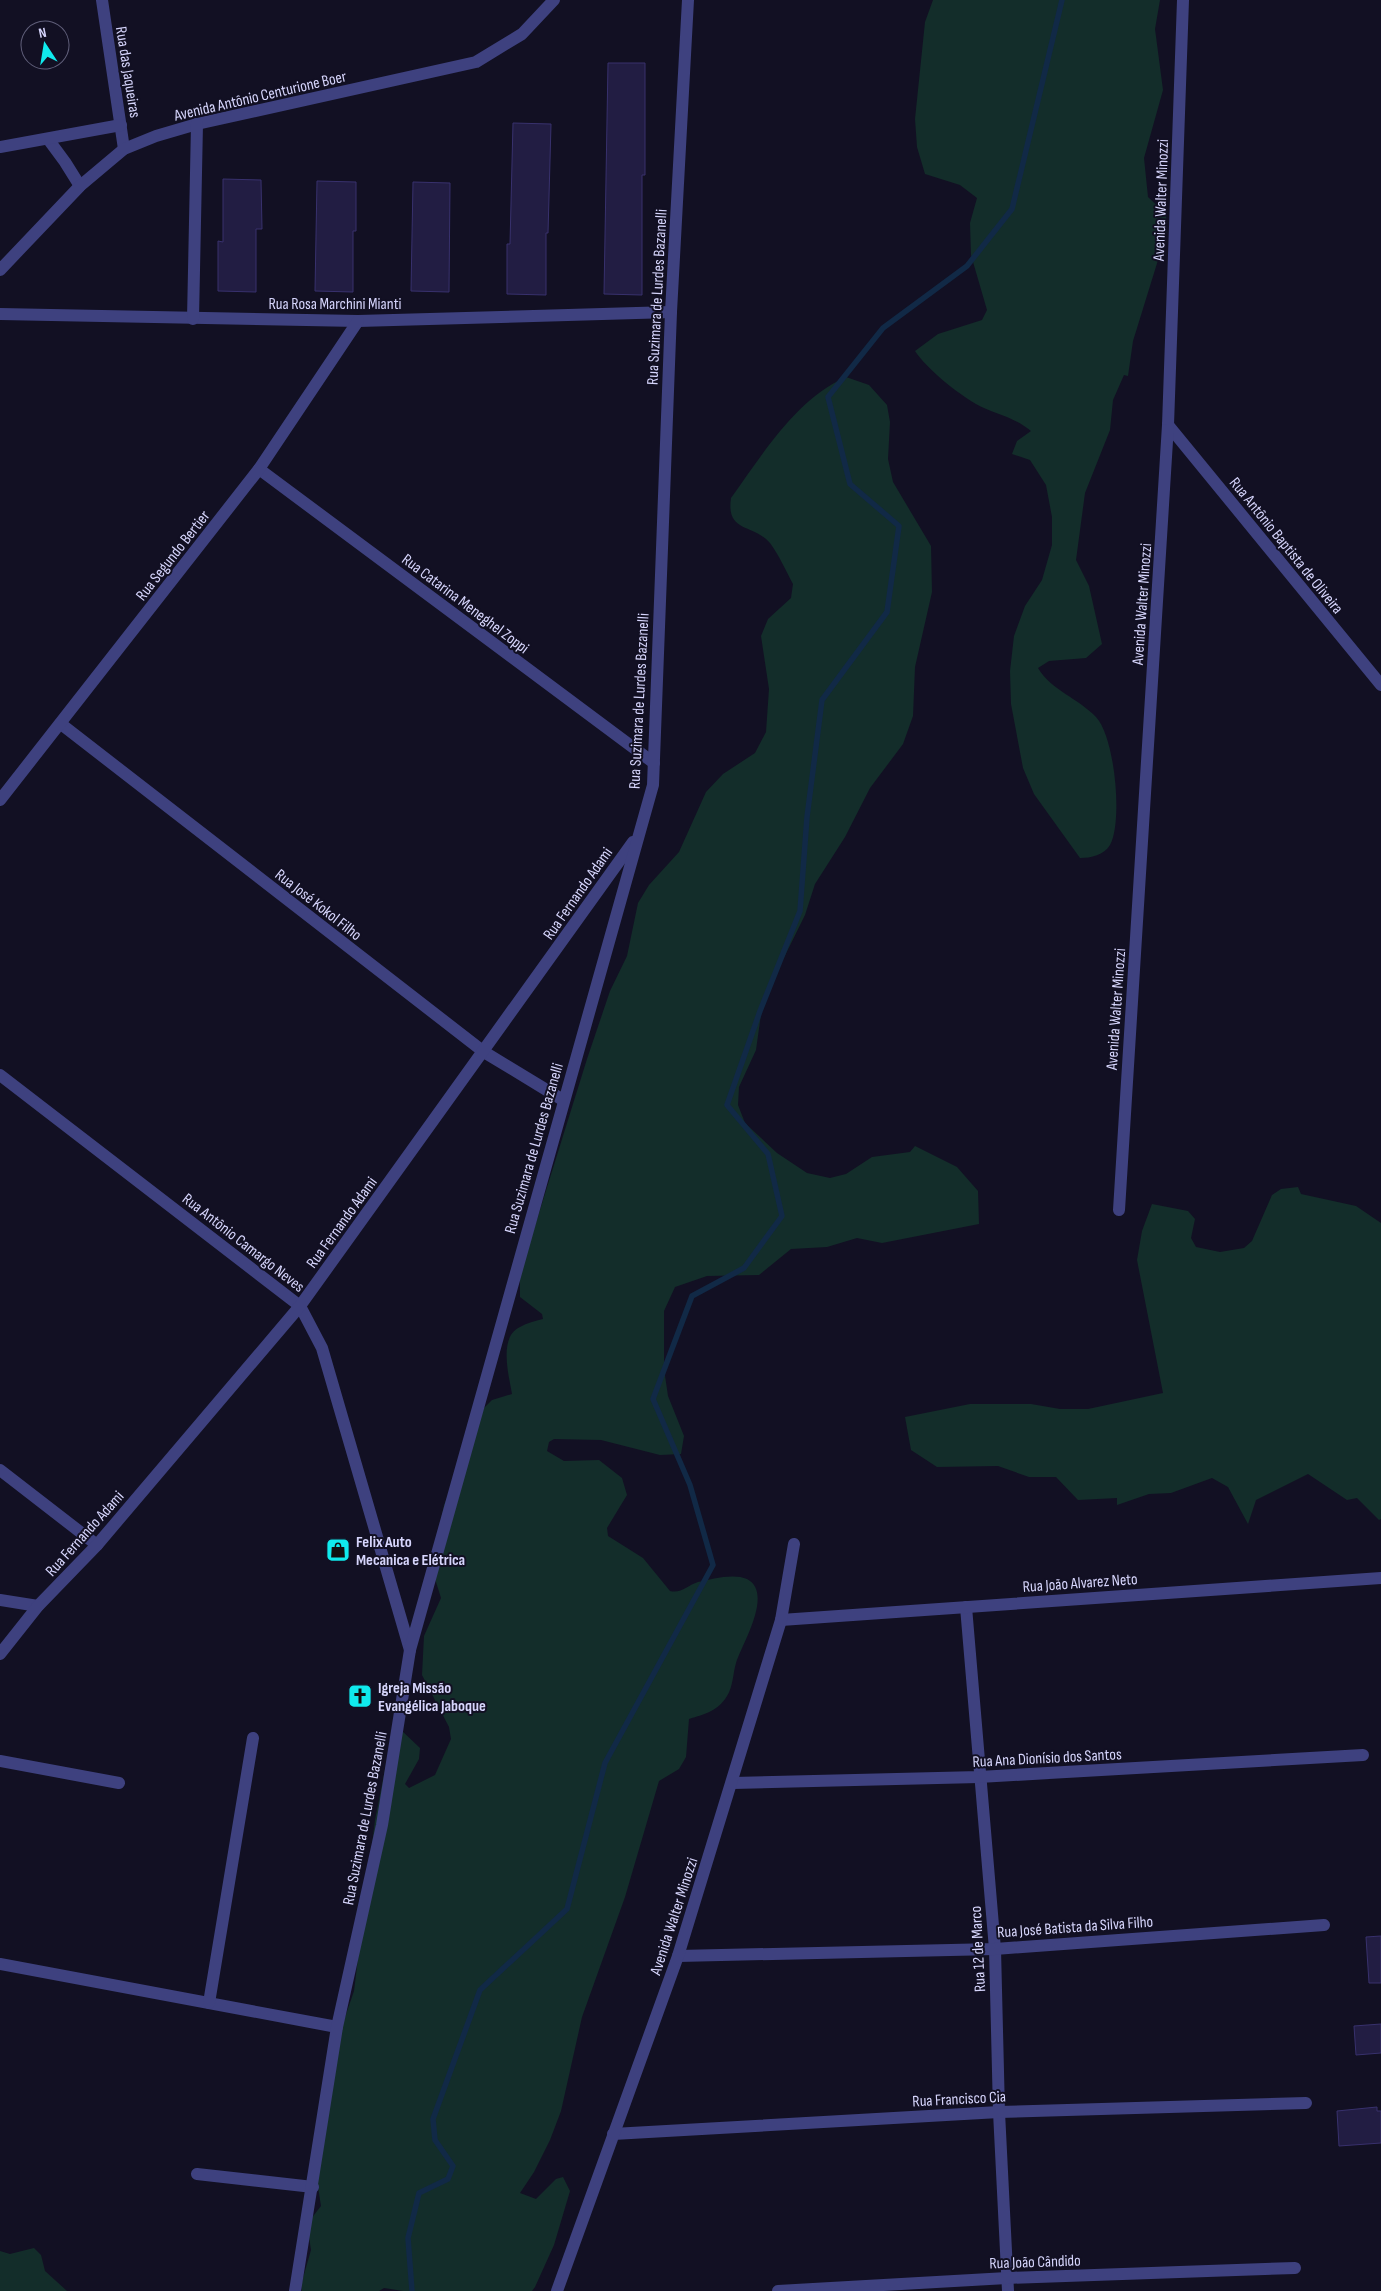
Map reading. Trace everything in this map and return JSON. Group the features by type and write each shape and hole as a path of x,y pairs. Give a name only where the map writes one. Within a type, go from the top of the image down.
{"street":[{"name":"Rua das Jaqueiras","path":"102,0 124,149"},
{"name":"Avenida Antônio Centurione Boer","path":"2,266 80,186 124,149 156,136 197,124 476,62 522,34 554,0"},
{"name":"Rua Suzimara de Lurdes Bazanelli","path":"295,2291 337,2027 382,1825 410,1650 653,785 670,312 688,0"},
{"name":"Avenida Walter Minozzi","path":"1119,1210 1168,425 1183,0"},
{"path":"193,319 197,124"},
{"path":"0,147 121,125"},
{"path":"48,139 66,162 80,186"},
{"name":"Rua Rosa Marchini Mianti","path":"0,314 358,321 670,312"},
{"name":"Rua Segundo Bertier","path":"0,800 259,469 358,321"},
{"name":"Rua Antônio Baptista de Oliveira","path":"1168,425 1381,685"},
{"name":"Rua Catarina Meneghel Zoppi","path":"259,469 654,763"},
{"name":"Rua José Kokol Filho","path":"61,724 484,1052 563,1100"},
{"name":"Rua Fernando Adami","path":"0,1654 38,1606 97,1545 300,1306 484,1052 639,833"},
{"name":"Rua Antônio Camargo Neves","path":"0,1075 300,1306 322,1348 410,1650"},
{"path":"0,1470 97,1545"},
{"name":"Avenida Walter Minozzi","path":"557,2291 678,1956 733,1784 781,1620 794,1544"},
{"name":"Rua João Alvarez Neto","path":"781,1620 1381,1578"},
{"path":"0,1600 38,1606"},
{"name":"Rua 12 de Marco","path":"966,1606 995,1948 999,2112 1008,2291"},
{"path":"209,2003 254,1738"},
{"name":"Rua Ana Dionísio dos Santos","path":"733,1784 979,1777 1363,1755"},
{"path":"0,1761 119,1783"},
{"name":"Rua José Batista da Silva Filho","path":"678,1956 995,1948 1324,1925"},
{"path":"0,1964 337,2027"},
{"name":"Rua Francisco Cia","path":"613,2134 999,2112 1306,2104"},
{"path":"197,2174 313,2187"},
{"name":"Rua João Cândido","path":"778,2291 1007,2278 1295,2268"}],"green space":[{"path":"933,0 1160,0 1155,29 1163,90 1144,158 1148,197 1166,214 1167,231 1133,341 1128,376 1124,375 1113,400 1110,430 1085,493 1076,560 1089,586 1102,644 1086,658 1049,661 1038,668 1050,683 1096,717 1103,727 1108,742 1115,780 1116,818 1114,834 1110,845 1101,854 1088,857 1080,858 1034,794 1023,768 1011,704 1010,671 1014,636 1025,606 1042,580 1052,545 1052,517 1046,485 1030,460 1012,454 1017,441 1031,431 1018,422 976,404 960,394 935,373 915,351 938,334 982,320 987,310 971,255 970,223 977,198 960,185 925,174 917,147 915,119 925,22"},
{"path":"846,377 869,385 887,405 890,422 888,459 893,482 931,546 932,592 915,667 913,716 903,744 870,788 845,837 815,884 805,915 763,1000 756,1050 739,1087 738,1105 745,1123 777,1153 807,1173 830,1178 846,1174 872,1157 910,1152 915,1146 957,1167 978,1191 979,1224 882,1243 857,1238 827,1247 791,1249 759,1275 707,1276 675,1287 664,1311 664,1369 668,1396 684,1436 681,1454 660,1455 601,1440 554,1439 549,1442 547,1451 564,1461 599,1460 622,1478 627,1495 607,1528 608,1536 643,1558 670,1591 678,1591 698,1582 716,1578 742,1577 755,1586 758,1595 754,1619 736,1663 732,1684 727,1696 715,1709 689,1719 686,1757 679,1769 659,1781 625,1897 582,2017 561,2111 550,2140 534,2172 520,2193 536,2199 556,2179 563,2177 570,2191 554,2245 535,2287 532,2291 403,2291 384,2288 379,2291 302,2291 301,2285 311,2250 307,2224 321,2206 315,2168 342,2026 354,1991 375,1820 389,1749 401,1730 420,1748 419,1759 405,1784 409,1788 435,1775 451,1739 449,1727 422,1675 424,1636 441,1598 431,1566 444,1505 484,1408 492,1400 512,1394 507,1368 509,1339 513,1332 520,1327 543,1319 542,1314 520,1297 520,1274 587,1059 610,991 627,956 638,903 649,885 679,852 706,792 723,774 755,753 766,732 769,689 761,636 768,619 791,598 793,584 770,543 756,532 736,522 732,517 731,498 768,446 796,414 811,399"},
{"path":"1298,1187 1301,1194 1356,1206 1381,1223 1381,1519 1379,1520 1357,1498 1347,1500 1308,1474 1256,1500 1248,1524 1228,1487 1212,1478 1171,1493 1149,1494 1117,1505 1117,1498 1078,1500 1056,1477 1029,1477 998,1466 937,1467 911,1450 905,1417 970,1404 1031,1404 1060,1409 1088,1409 1163,1393 1137,1260 1142,1231 1152,1204 1188,1211 1195,1219 1191,1238 1196,1247 1220,1252 1244,1248 1252,1241 1272,1195 1281,1189"},
{"path":"34,2248 41,2255 45,2271 67,2291 0,2291 0,2251 10,2254"}],"building":[{"path":"608,63 645,63 645,175 642,175 642,295 604,294"},
{"path":"513,123 551,124 548,233 546,233 546,295 507,294 507,244 510,244"},
{"path":"223,179 261,180 262,229 256,229 256,292 218,291 218,241 223,242"},
{"path":"317,181 356,182 356,231 353,231 353,292 315,291"},
{"path":"413,182 450,183 449,292 411,291"},
{"path":"1381,1936 1381,1983 1369,1983 1366,1937"},
{"path":"1381,2024 1381,2053 1356,2055 1354,2026"},
{"path":"1377,2107 1377,2111 1381,2111 1381,2143 1339,2146 1337,2111"}],"waterway":[{"path":"412,2291 408,2238 419,2193 448,2179 453,2166 435,2140 433,2119 480,1990 567,1909 605,1763 713,1565 690,1485 653,1399 692,1296 744,1268 782,1216 768,1154 727,1105 760,1011 800,911 807,817 822,700 887,612 899,526 850,484 828,397 883,328 967,266 1012,209 1062,0"}],"place":[{"name":"Felix Auto Mecanica e Elétrica","path":"338,1550"},
{"name":"Igreja Missão Evangélica Jaboque","path":"360,1696"}]}
